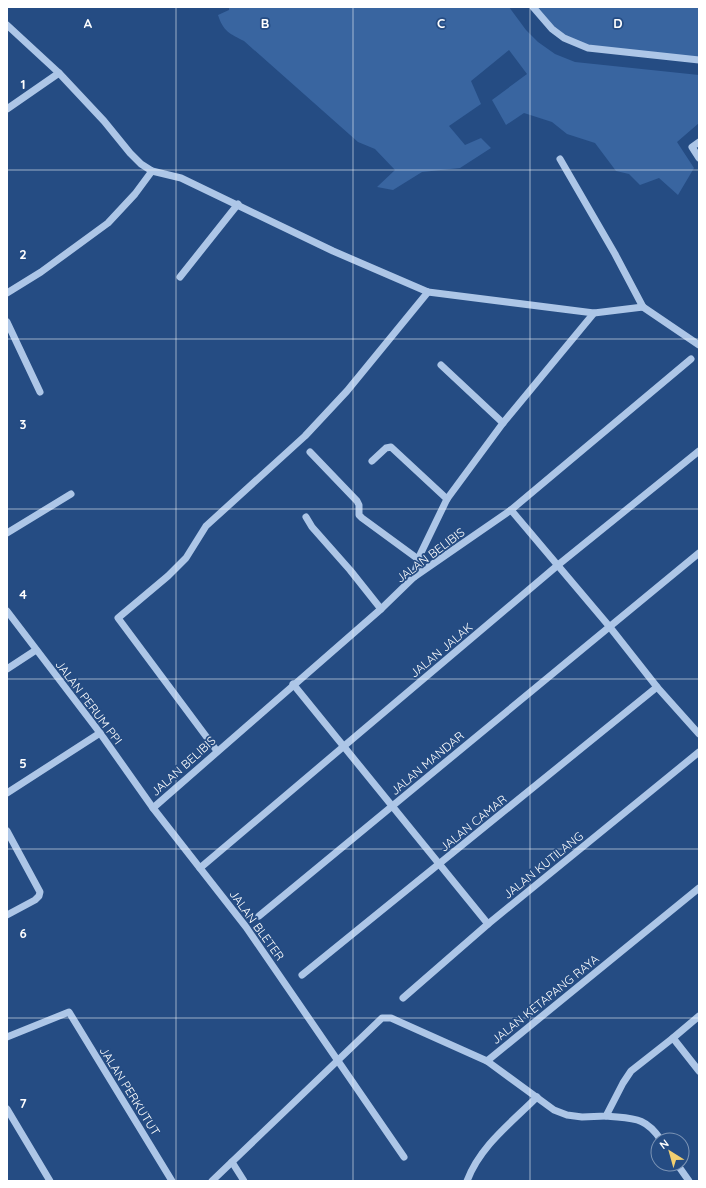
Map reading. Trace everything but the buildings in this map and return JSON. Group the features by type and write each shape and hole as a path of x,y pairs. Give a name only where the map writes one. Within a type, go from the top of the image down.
{"street":[{"path":"533,7 552,29 564,38 588,48 699,60"},
{"path":"7,24 59,73 104,121 130,153 141,164 152,171 182,178 333,251 428,292 594,313 643,307"},
{"path":"7,109 59,73"},
{"path":"699,142 692,147 699,158"},
{"path":"560,160 615,254 643,307 699,345"},
{"path":"7,293 41,272 108,223 135,194 152,171"},
{"path":"180,277 238,204"},
{"path":"217,752 118,618 162,581 186,558 206,526 305,436 347,391 428,292"},
{"path":"414,577 418,559 448,499 503,423 594,313"},
{"path":"7,322 40,392"},
{"name":"JALAN BELIBIS","path":"153,808 293,684 381,609 414,577 511,510 691,359"},
{"path":"441,365 503,423"},
{"path":"372,461 386,448 391,447 448,499"},
{"name":"JALAN JALAK","path":"200,868 558,565 699,451"},
{"path":"310,452 357,501 359,505 359,515 362,518 418,559"},
{"path":"7,533 71,494"},
{"path":"511,510 609,626 657,687 699,734"},
{"path":"306,517 312,527 350,570 381,609"},
{"name":"JALAN MANDAR","path":"259,916 699,553"},
{"name":"JALAN PERUM PPI","path":"7,611 100,732 153,808"},
{"path":"7,669 36,650"},
{"path":"293,684 488,924"},
{"name":"JALAN CAMAR","path":"302,975 657,687"},
{"path":"7,793 100,732"},
{"name":"JALAN KUTILANG","path":"403,998 488,924 699,752"},
{"name":"JALAN BLETER","path":"153,808 246,927 404,1157"},
{"path":"7,831 40,892 39,896 35,900 7,915"},
{"name":"JALAN KETAPANG RAYA","path":"337,1060 382,1018 391,1018 488,1061 699,888"},
{"name":"JALAN PERKUTUT","path":"7,1037 69,1012 172,1181"},
{"path":"606,1116 630,1071 699,1016"},
{"path":"673,1038 699,1071"},
{"path":"212,1181 337,1060"},
{"path":"488,1061 554,1110 567,1115 582,1117 606,1116 638,1119 654,1132"},
{"path":"467,1181 476,1162 492,1140 537,1097"},
{"path":"7,1110 50,1181"},
{"path":"232,1162 244,1181"},
{"path":"683,1172 689,1181"}],"shaded area":[{"path":"229,7 509,7 526,30 538,42 555,54 575,62 699,75 699,123 677,142 694,168 678,195 659,178 640,185 629,174 616,171 595,143 567,134 552,122 524,113 506,125 492,100 527,74 509,50 471,81 481,104 449,126 465,145 481,138 491,148 460,168 422,172 393,190 377,187 395,170 375,149 358,142 244,41 228,31 222,25 218,15 229,10"},
{"path":"533,7 699,7 699,60 588,48 564,38"}]}
